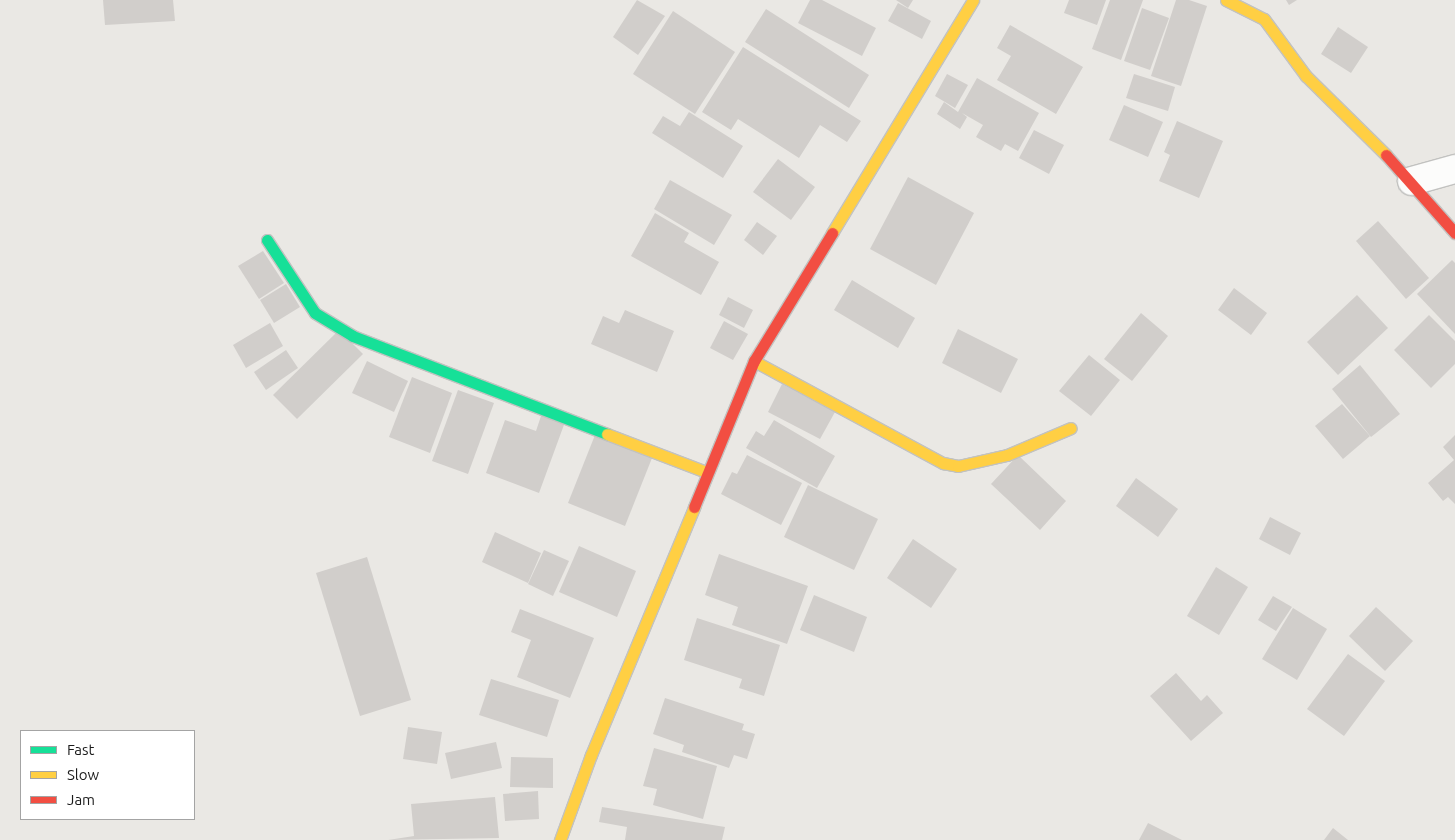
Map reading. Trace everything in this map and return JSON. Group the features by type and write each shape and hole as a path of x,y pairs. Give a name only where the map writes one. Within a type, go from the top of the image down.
{"street":[{"path":"560,840 591,755 706,472 754,361 973,0"},
{"path":"1226,0 1264,19 1306,76 1412,181 1455,233"},
{"path":"1412,181 1455,169"},
{"path":"267,240 316,313 353,336 706,472"},
{"path":"754,361 944,462 958,466 1007,455 1071,428"}],"building":[{"path":"103,0 173,0 175,21 105,25"},
{"path":"637,0 665,16 638,55 613,37"},
{"path":"810,0 822,0 876,28 862,56 798,23"},
{"path":"896,0 913,0 908,8"},
{"path":"1069,0 1106,0 1097,25 1064,13"},
{"path":"1110,0 1143,0 1121,60 1092,49"},
{"path":"1176,0 1189,0 1207,6 1181,86 1151,76"},
{"path":"1286,0 1297,0 1289,5"},
{"path":"898,3 931,21 922,39 888,21"},
{"path":"1142,8 1169,18 1150,70 1124,61"},
{"path":"766,9 869,75 849,108 745,42"},
{"path":"673,11 735,52 695,114 633,74"},
{"path":"1010,25 1083,67 1056,114 997,80 1011,56 997,48"},
{"path":"1338,27 1368,47 1351,73 1321,54"},
{"path":"743,47 861,121 847,142 820,125 799,158 738,119 731,130 702,112"},
{"path":"947,74 968,85 955,108 935,96"},
{"path":"1134,74 1175,87 1168,111 1126,98"},
{"path":"977,78 1039,113 1018,151 1005,144 1001,151 976,137 983,125 962,113 967,117 960,129 937,114 944,102 958,112"},
{"path":"1124,105 1163,122 1148,157 1109,140"},
{"path":"689,112 743,146 723,178 652,133 663,116 680,126"},
{"path":"1177,121 1223,141 1199,198 1159,181 1170,155 1164,152"},
{"path":"1034,130 1064,145 1049,174 1019,158"},
{"path":"778,159 815,187 791,220 753,192"},
{"path":"908,177 974,213 936,285 870,249"},
{"path":"670,180 732,215 714,245 654,209"},
{"path":"655,213 689,233 684,242 719,262 701,295 631,256"},
{"path":"1378,221 1429,278 1406,299 1356,241"},
{"path":"757,222 777,236 763,255 744,240"},
{"path":"263,251 284,283 259,299 238,266"},
{"path":"1452,260 1455,263 1455,334 1417,294"},
{"path":"852,280 915,318 898,348 834,310"},
{"path":"286,284 300,307 274,323 260,300"},
{"path":"1234,288 1267,313 1251,335 1218,310"},
{"path":"1357,295 1388,328 1338,375 1307,342"},
{"path":"728,297 753,310 744,328 719,315"},
{"path":"625,310 674,331 657,372 591,344 603,316 619,323"},
{"path":"1141,313 1168,336 1132,381 1104,359"},
{"path":"1429,315 1455,341 1455,364 1431,388 1394,350"},
{"path":"724,321 748,334 733,360 710,348"},
{"path":"270,323 283,346 246,368 233,345"},
{"path":"958,329 1018,359 1001,393 942,363"},
{"path":"339,330 363,354 297,419 273,395"},
{"path":"286,350 298,368 266,390 254,372"},
{"path":"1089,355 1120,380 1091,416 1059,391"},
{"path":"367,361 408,381 394,412 352,393"},
{"path":"1360,365 1400,414 1371,437 1332,389"},
{"path":"412,377 452,393 430,453 389,437"},
{"path":"782,384 835,412 820,439 768,412"},
{"path":"458,390 494,403 468,474 432,461"},
{"path":"1342,404 1370,436 1343,459 1315,426"},
{"path":"542,413 565,422 539,493 486,473 505,420 536,431"},
{"path":"774,420 835,456 817,488 746,448 756,431 764,436"},
{"path":"595,435 652,458 625,526 568,503"},
{"path":"1455,435 1455,504 1448,497 1443,501 1428,483 1454,460 1443,447"},
{"path":"747,455 802,483 781,525 721,494 732,472 737,474"},
{"path":"1018,455 1066,501 1040,530 991,484"},
{"path":"1136,478 1178,509 1158,537 1116,506"},
{"path":"808,485 878,519 854,570 784,537"},
{"path":"1270,517 1301,533 1290,555 1259,539"},
{"path":"495,532 541,553 528,583 482,562"},
{"path":"913,539 957,569 931,608 887,578"},
{"path":"579,546 636,571 617,617 559,592"},
{"path":"544,550 569,561 553,596 528,584"},
{"path":"719,554 808,586 787,644 732,625 738,607 705,595"},
{"path":"367,557 411,700 360,716 316,573"},
{"path":"1216,567 1248,587 1219,635 1187,616"},
{"path":"814,595 867,617 854,652 800,630"},
{"path":"1273,596 1292,607 1276,631 1258,620"},
{"path":"1376,607 1413,641 1385,671 1349,636"},
{"path":"1293,608 1327,629 1297,680 1262,659"},
{"path":"520,609 594,638 570,698 517,677 531,640 511,632"},
{"path":"697,618 780,645 764,696 739,688 742,679 684,660"},
{"path":"1348,654 1385,681 1344,736 1307,709"},
{"path":"1176,673 1201,701 1207,695 1223,713 1191,741 1150,696"},
{"path":"491,679 559,700 547,737 479,715"},
{"path":"665,698 744,724 742,730 755,734 747,759 734,755 729,768 682,752 684,745 653,734"},
{"path":"408,727 442,732 437,764 403,759"},
{"path":"496,742 502,768 451,779 445,753"},
{"path":"654,748 717,766 703,819 653,805 657,789 643,786"},
{"path":"511,757 553,758 553,788 510,787"},
{"path":"538,791 539,819 505,821 503,794"},
{"path":"495,797 499,838 388,840 414,836 411,804"},
{"path":"602,807 725,827 722,840 625,840 627,827 599,822"},
{"path":"1148,823 1182,840 1139,840"},
{"path":"1333,828 1348,840 1324,840"}],"traffic: fast":[{"path":"267,240 315,313 353,336 607,434"}],"traffic: slow":[{"path":"832,233 973,0"},
{"path":"1226,0 1264,19 1306,76 1386,155"},
{"path":"754,361 943,463 958,466 1007,455 1071,428"},
{"path":"607,434 706,472"},
{"path":"560,840 591,755 694,507"}],"traffic: jam":[{"path":"1386,155 1455,233"},
{"path":"694,507 754,361 832,233"}]}
